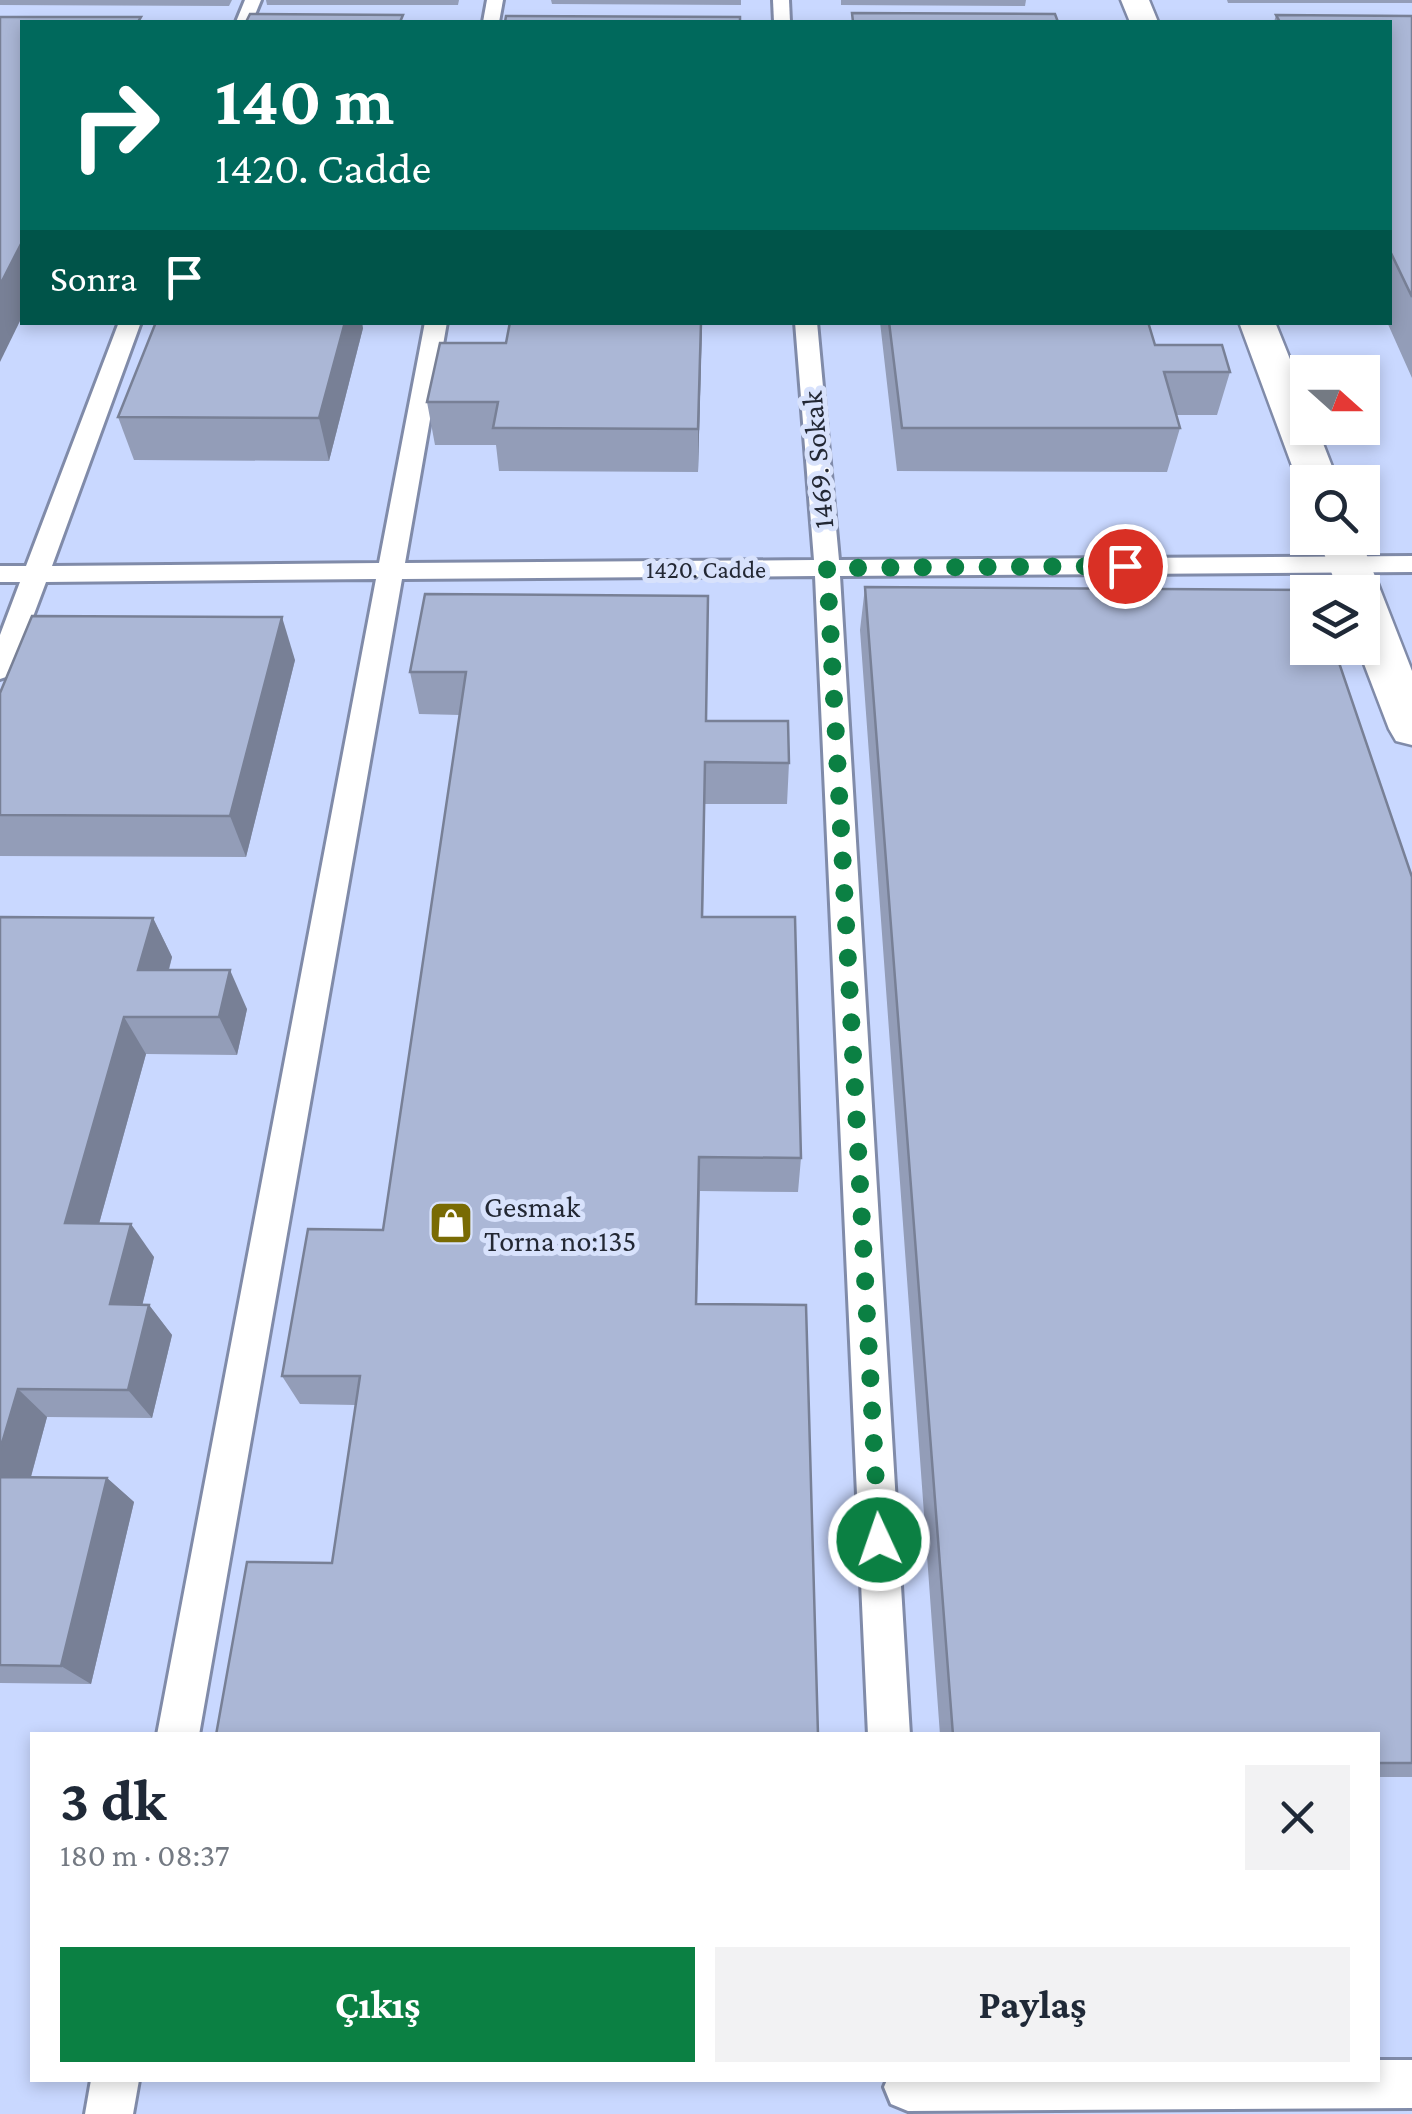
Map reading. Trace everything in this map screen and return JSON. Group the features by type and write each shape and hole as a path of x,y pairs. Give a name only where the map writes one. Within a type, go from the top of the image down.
{"street":[{"path":"1258,325 1312,465"},
{"path":"1352,573 1412,729"}],"lane":[{"path":"0,670 129,325"},
{"path":"179,1732 435,325"},
{"name":"1469. Sokak","path":"806,325 827,568 889,1732"},
{"name":"1420. Cadde","path":"0,574 827,568 1352,573 1412,564"},
{"path":"108,2114 115,2082"},
{"path":"908,2094 1412,2084"}],"shaded area":[{"path":"0,0 1412,0 1412,2114 0,2114"}],"building":[{"path":"852,13 1055,14 1057,20 853,20"},
{"path":"250,14 403,15 401,20 247,20"},
{"path":"1276,15 1412,16 1412,297 1392,255 1392,20 1279,20"},
{"path":"506,16 740,17 740,20 505,20"},
{"path":"0,17 141,17 20,20 20,246 0,285"},
{"path":"155,325 344,325 319,418 118,417"},
{"path":"509,325 701,325 698,429 493,428 498,402 427,402 440,343 506,343"},
{"path":"889,325 1149,325 1155,345 1222,345 1230,372 1164,372 1180,428 902,428"},
{"path":"865,587 1290,590 1290,665 1340,665 1412,877 1412,1763 1380,1763 1380,1732 953,1732"},
{"path":"425,594 708,596 706,721 788,721 789,763 705,762 702,917 795,917 801,1158 699,1157 696,1304 806,1305 818,1732 217,1732 247,1562 332,1563 360,1376 282,1376 308,1229 383,1230 466,672 410,672"},
{"path":"32,616 282,617 230,816 0,815 0,693"},
{"path":"0,917 153,918 138,970 230,970 219,1017 124,1017 65,1223 131,1224 110,1304 149,1305 128,1390 18,1389 0,1450"},
{"path":"0,1477 107,1478 61,1666 0,1665"}],"place":[{"name":"Gesmak Torna no:135","path":"451,1223"}],"route":[{"path":"879,1540 827,568 1125,566"}]}
